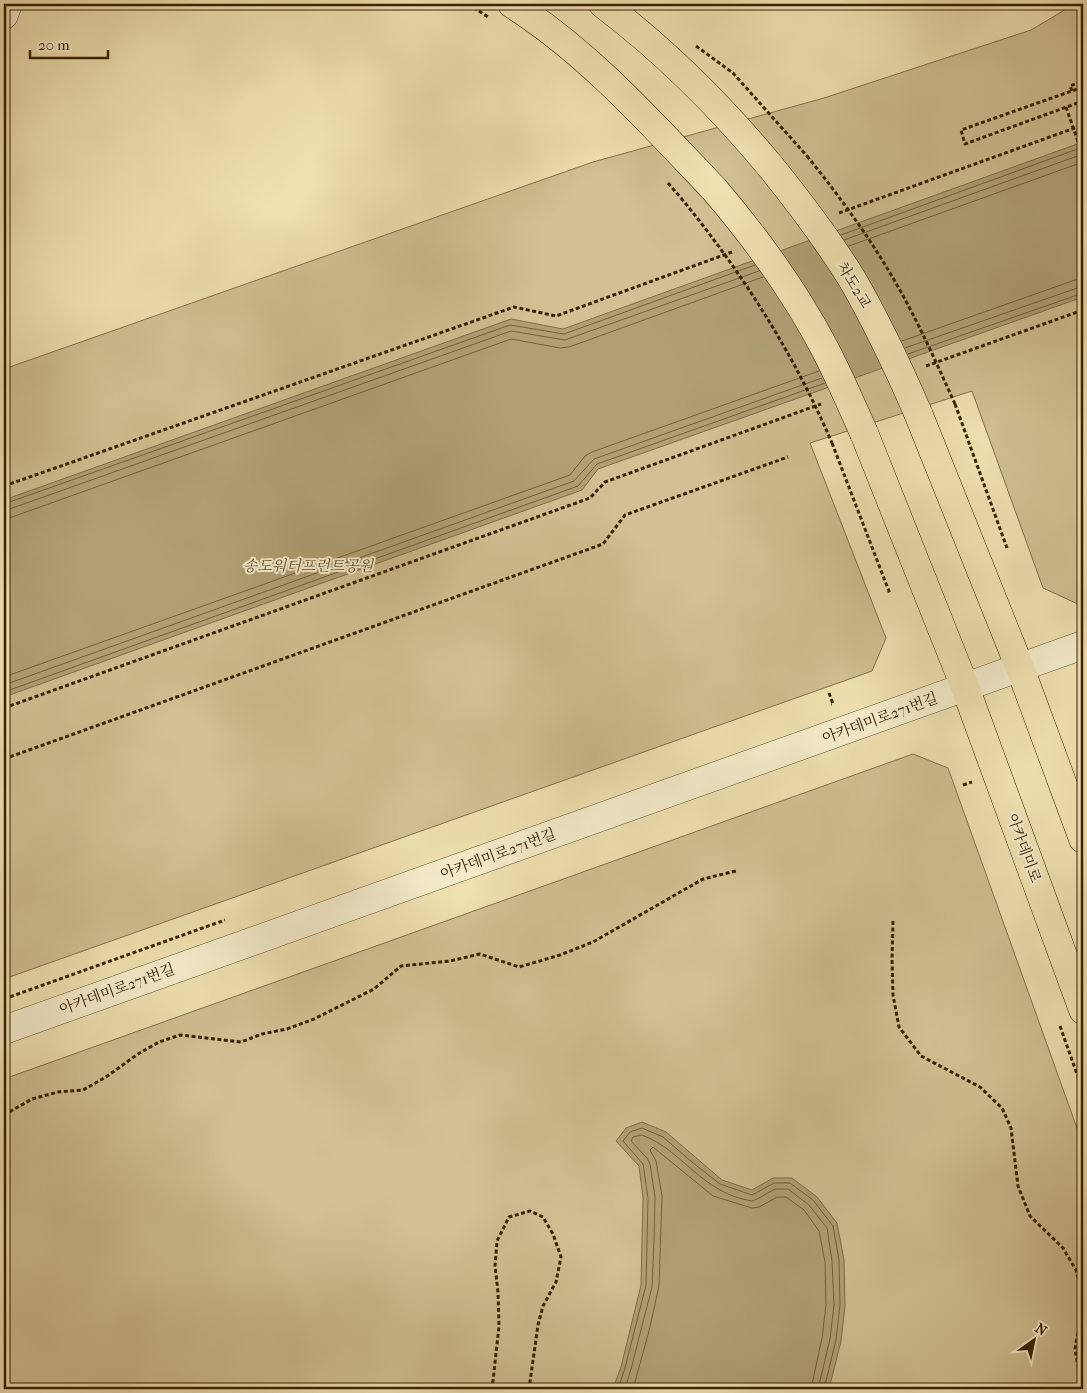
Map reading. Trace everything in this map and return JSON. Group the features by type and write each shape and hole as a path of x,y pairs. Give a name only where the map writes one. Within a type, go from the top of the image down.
{"main road":[{"name":"아카데미로","path":"512,4 562,40 603,76 714,189 774,266 801,307 824,348 864,432 966,687 1083,1010"},
{"name":"차도2교","path":"603,4 658,49 738,127 772,167 828,242 879,329 918,413 1020,668"},
{"path":"1020,668 1083,839"}],"street":[{"path":"4,15 8,4"},
{"name":"아카데미로271번길","path":"4,1030 1083,645"}],"path":[{"path":"1072,91 1070,86 1083,81"},
{"path":"1081,88 961,130 965,144 1083,101"},
{"path":"1066,107 1083,156"},
{"path":"834,216 1083,125"},
{"path":"807,156 863,230 908,306 955,404 1007,548"},
{"path":"681,198 740,275 772,326 817,408 890,594"},
{"path":"4,486 514,307 556,316 741,249"},
{"path":"924,367 1083,310"},
{"path":"4,708 590,498 605,482 830,401"},
{"path":"4,759 604,544 625,515 788,457"},
{"path":"829,693 832,704"},
{"path":"4,1115 32,1100 58,1092 83,1090 159,1042 180,1036 240,1042 262,1034 287,1029 314,1019 374,989 401,966 450,961 480,954 519,966 560,955 593,942 703,879 736,871"},
{"path":"893,921 893,995 899,1027 921,1056 980,1087 1002,1108 1011,1128 1018,1186 1030,1216 1062,1248 1076,1270 1081,1289 1080,1320 1075,1349 1083,1387"},
{"path":"490,1389 493,1381 499,1326 495,1266 497,1241 509,1218 530,1211 543,1217 554,1234 561,1257 556,1282 543,1306 538,1325 529,1389"}],"green space":[{"name":"송도워터프런트공원","path":"1072,4 1083,4 1083,604 1080,605 1043,588 972,391 810,443 886,638 872,671 4,979 4,369 593,162 824,98 1031,30"},
{"path":"913,754 948,768 1083,1145 1083,1389 4,1389 4,1079"}],"water":[{"path":"1083,142 1083,297 598,469 582,490 4,697 4,500 511,319 563,329"},
{"path":"642,1122 666,1132 722,1180 752,1190 773,1178 792,1178 817,1197 837,1223 844,1260 845,1306 841,1341 829,1389 613,1389 621,1367 641,1285 643,1198 639,1166 616,1141 626,1128"}]}
